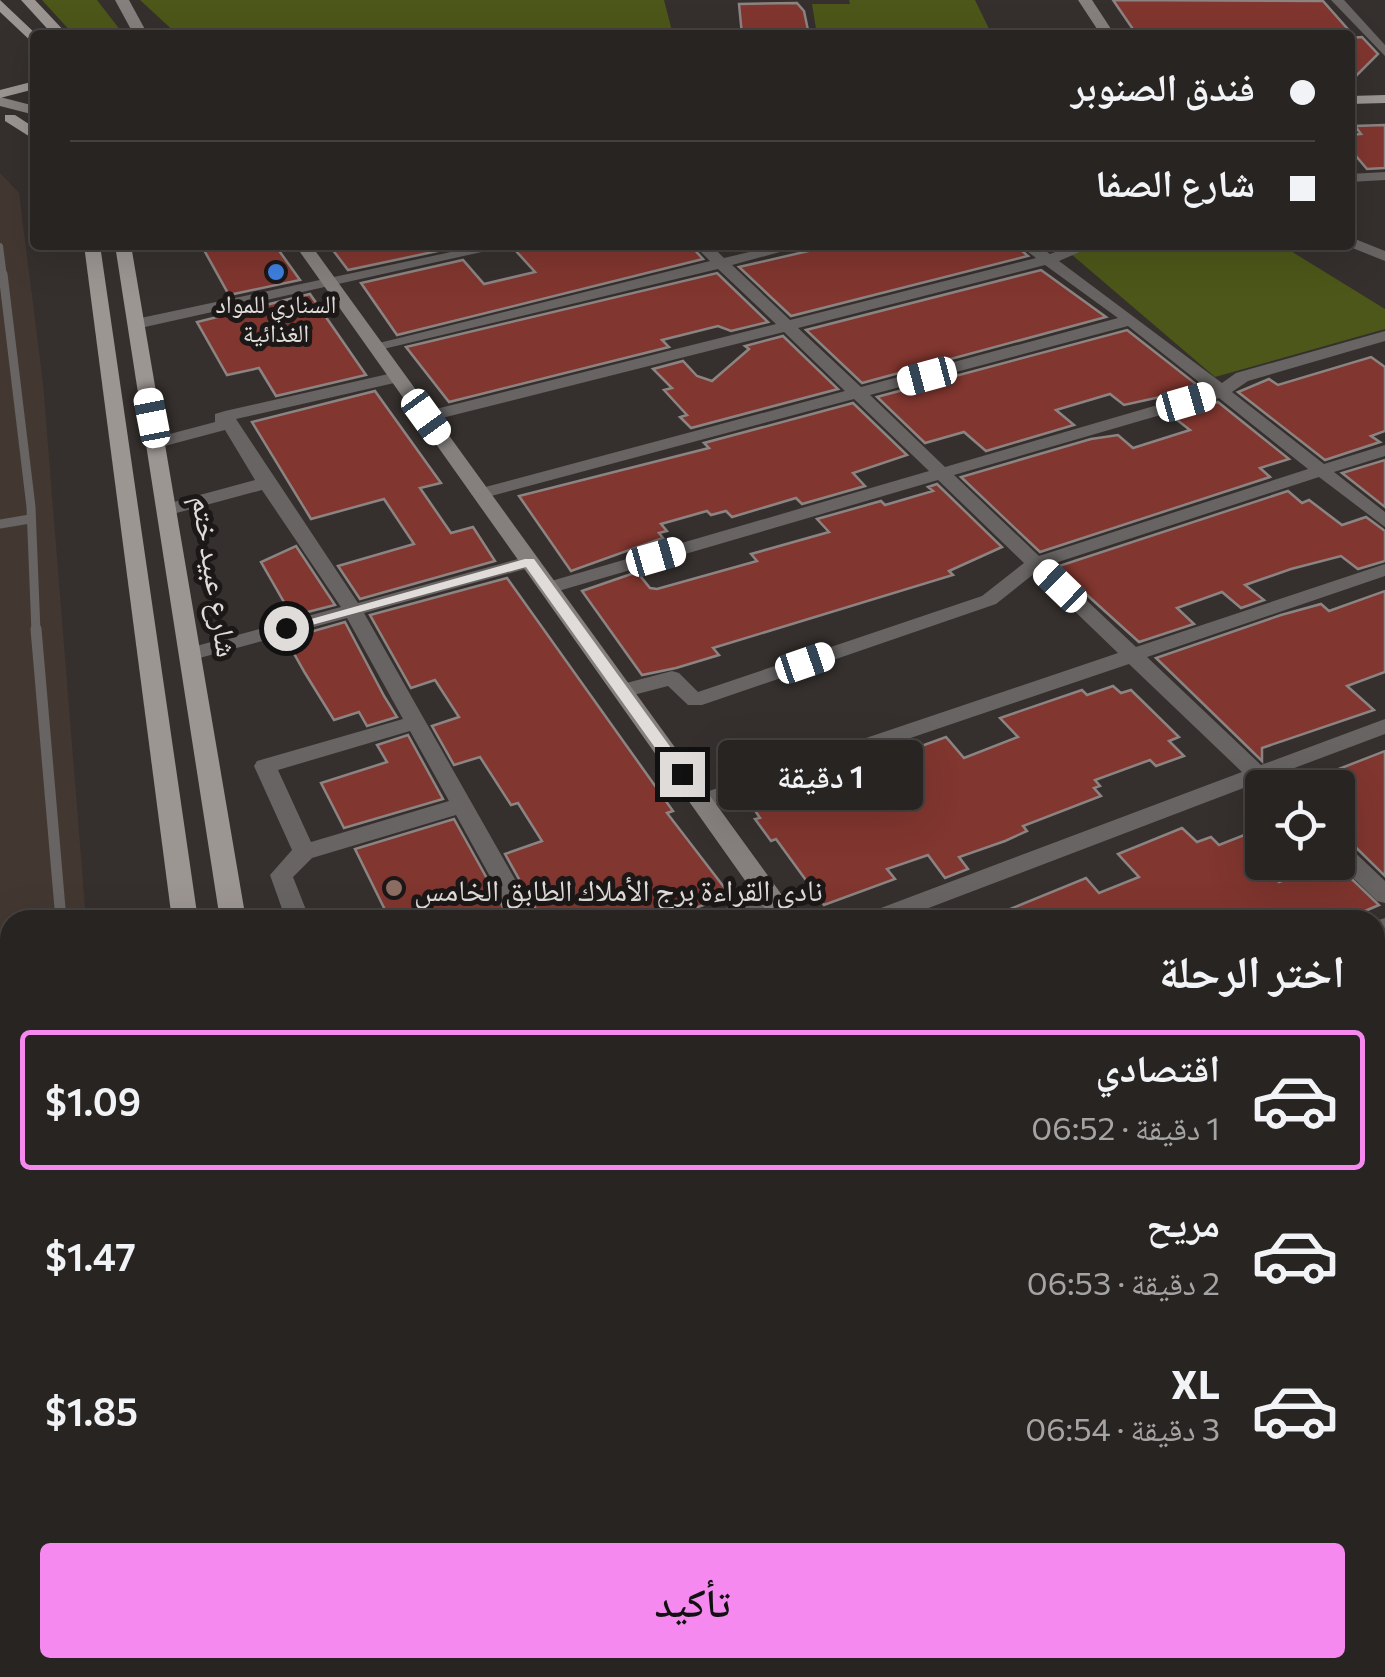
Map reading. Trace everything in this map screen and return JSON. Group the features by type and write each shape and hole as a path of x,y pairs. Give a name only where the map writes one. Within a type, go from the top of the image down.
{"main road":[{"path":"28,0 56,30"},
{"path":"0,4 30,35"},
{"path":"0,98 30,86"},
{"path":"1355,90 1385,89"},
{"path":"1355,100 1385,99"},
{"path":"5,117 30,132"},
{"path":"93,250 183,910"},
{"name":"شارع عبيد ختم","path":"125,250 231,910"}],"street":[{"path":"122,0 138,30"},
{"path":"1066,0 1085,30"},
{"path":"1086,0 1105,30"},
{"path":"1337,0 1385,52"},
{"path":"0,98 30,109"},
{"path":"5,117 30,123"},
{"path":"1355,178 1385,176"},
{"path":"1355,244 1380,252"},
{"path":"306,250 780,910"},
{"path":"136,324 482,250"},
{"path":"707,250 1254,770"},
{"path":"375,346 778,250"},
{"path":"1034,250 1131,320 1385,520"},
{"path":"426,417 1048,260 1075,250"},
{"path":"480,494 1131,320"},
{"path":"548,588 1220,392 1242,377 1385,336"},
{"path":"397,377 221,418 230,423 352,609 520,910"},
{"path":"157,444 230,423"},
{"path":"622,690 672,678 695,700 989,600 1036,563 1385,450"},
{"path":"169,509 266,483"},
{"path":"192,654 530,562"},
{"path":"702,801 1385,570"},
{"path":"304,852 265,766 414,723"},
{"path":"1290,770 1385,726"},
{"path":"900,910 1245,788"},
{"path":"294,910 281,875 304,852 459,806"},
{"path":"1355,866 1385,895"},
{"path":"746,910 773,900"}],"lane":[{"path":"0,246 30,519 61,910"},
{"path":"0,524 30,519"}],"shaded area":[{"path":"0,173 19,193 43,384 85,910 0,910"}],"green space":[{"path":"42,0 97,0 120,30 69,30"},
{"path":"140,0 664,0 672,30 173,30"},
{"path":"849,0 975,0 990,30 816,30 812,4 850,4"},
{"path":"1089,250 1289,250 1385,309 1385,329 1215,377 1071,254"}],"building":[{"path":"1113,0 1323,1 1349,30 1134,30"},
{"path":"797,3 804,11 808,30 742,30 739,4"},
{"path":"1362,37 1378,54 1355,77 1355,38"},
{"path":"1385,125 1385,168 1367,169 1355,155 1355,135 1361,134 1355,126"},
{"path":"204,250 279,250 300,280 229,295"},
{"path":"333,250 443,250 348,270"},
{"path":"695,250 703,259 397,335 361,283 463,260 484,284 535,272 516,251"},
{"path":"813,250 1021,250 1028,256 791,316 739,267"},
{"path":"1041,270 1106,317 862,383 806,330"},
{"path":"717,273 768,322 731,331 718,326 662,340 669,347 449,402 406,347"},
{"path":"310,294 366,375 276,396 259,368 227,375 197,322"},
{"path":"1127,330 1201,388 1124,405 1110,394 1056,410 1074,425 986,451 964,432 925,443 877,397"},
{"path":"783,336 838,389 691,428 680,417 687,415 664,390 672,388 653,369 683,361 697,376 712,381 749,349 745,346"},
{"path":"1371,357 1385,367 1385,431 1371,436 1380,442 1325,460 1238,392 1269,379 1278,385"},
{"path":"375,391 441,483 420,488 451,533 473,527 495,561 360,599 338,566 414,544 384,499 311,519 252,422"},
{"path":"1218,402 1289,459 1260,468 1270,477 1040,552 961,477 1091,439 1118,435 1133,448 1190,430 1172,416"},
{"path":"853,403 907,455 853,473 865,486 802,504 796,498 732,517 726,511 711,515 707,511 661,524 667,531 659,533 663,538 571,571 519,496 709,448 704,443"},
{"path":"1385,460 1385,507 1342,473"},
{"path":"937,484 1002,547 949,571 953,575 713,648 719,655 676,668 642,675 582,591 637,572 650,588 657,589 757,561 751,554 829,532 817,519 933,491 928,487"},
{"path":"1288,491 1302,503 1309,500 1342,525 1366,517 1385,531 1385,561 1358,569 1341,556 1291,569 1245,585 1264,600 1241,608 1222,592 1177,608 1194,624 1139,642 1056,567"},
{"path":"296,546 335,605 292,616 261,562"},
{"path":"507,578 673,811 667,813 727,891 723,893 725,897 690,910 536,910 505,854 542,841 518,803 511,805 480,757 454,765 432,726 459,717 435,680 411,688 370,615"},
{"path":"1385,591 1385,672 1347,686 1374,710 1262,748 1262,761 1156,658 1281,615 1321,604 1329,611"},
{"path":"345,622 397,717 367,726 359,712 334,720 292,650 308,642 303,634"},
{"path":"1113,686 1121,693 1131,690 1179,737 1169,741 1184,756 1156,766 1150,760 1095,780 1100,786 1094,788 1101,796 1023,826 1027,831 1005,841 959,857 968,869 945,878 928,855 887,869 895,879 824,905 776,839 771,841 755,819 760,818 752,806 837,774 844,782 897,764 891,757 946,737 964,758 1018,737 1000,718 1082,690 1087,695"},
{"path":"408,735 443,799 344,828 321,783 387,762 377,745"},
{"path":"1385,751 1385,876 1355,847 1355,770 1336,770"},
{"path":"454,819 504,910 385,910 355,849"},
{"path":"1182,828 1197,842 1211,837 1219,845 1245,835 1245,880 1353,880 1379,905 1367,910 1008,910 1086,878 1099,893 1139,877 1118,854"}],"place":[{"name":"السناري للمواد الغذائية","path":"276,272"},
{"name":"نادي القراءة برج الأملاك الطابق الخامس","path":"394,888"}],"route":[{"path":"286,628 530,562 682,774"}]}
